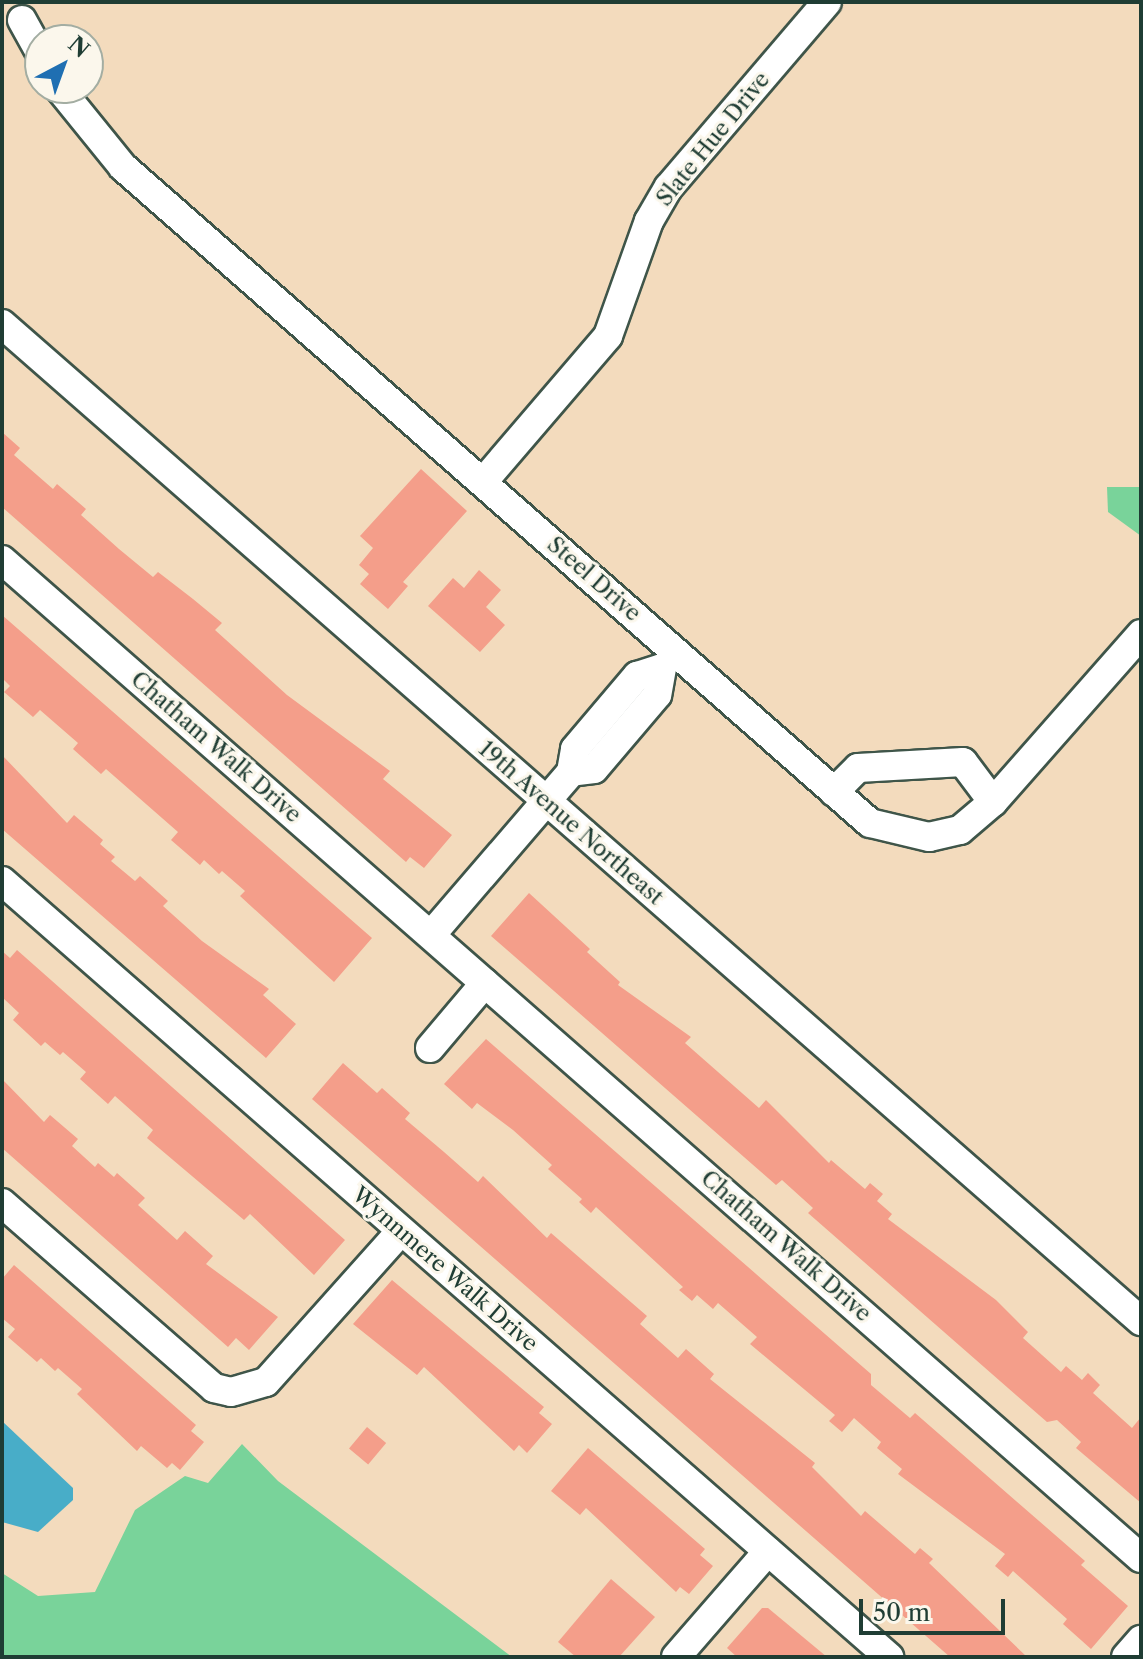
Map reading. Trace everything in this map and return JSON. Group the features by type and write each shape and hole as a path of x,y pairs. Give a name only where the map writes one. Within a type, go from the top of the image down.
{"street":[{"name":"Slate Hue Drive","path":"483,482 608,336 644,234 669,187 827,2"},
{"path":"22,20 24,24"},
{"name":"Steel Drive","path":"72,104 123,167 483,482 669,660 870,823 929,837 960,830 993,802 1141,634"},
{"name":"19th Avenue Northeast","path":"2,324 1141,1321"},
{"name":"Chatham Walk Drive","path":"2,560 1141,1558"},
{"path":"431,935 571,772 594,769 657,695 669,660"},
{"path":"834,792 858,768 963,762 993,802"},
{"name":"Wynnmere Walk Drive","path":"2,881 889,1657"},
{"path":"430,1048 485,983"},
{"path":"2,1203 214,1388 231,1392 266,1382 401,1231"},
{"path":"676,1657 768,1551"},
{"path":"1126,1657 1141,1640"}],"green space":[{"path":"1107,487 1141,487 1141,536 1108,512"},
{"path":"242,1444 278,1481 512,1657 2,1657 2,1573 38,1596 95,1592 135,1510 185,1476 208,1483"}],"water":[{"path":"2,1421 73,1488 73,1500 38,1532 2,1522"}],"building":[{"path":"2,432 20,448 14,455 53,489 57,484 86,509 81,515 153,577 158,572 222,623 215,630 287,695 390,771 383,779 452,835 424,868 410,857 406,862 2,507"},
{"path":"421,469 467,511 403,582 408,586 388,609 360,584 369,574 359,565 373,548 360,536"},
{"path":"479,570 501,590 486,607 505,625 480,652 428,606 453,578 464,588"},
{"path":"2,615 372,938 334,982 240,896 245,891 204,860 200,865 171,840 178,832 106,769 101,774 73,749 78,743 40,710 33,717 4,692 10,686 2,678"},
{"path":"2,755 67,823 74,815 103,840 100,844 115,857 111,861 135,881 140,876 168,901 163,906 202,941 269,989 263,995 296,1024 266,1058 2,829"},
{"path":"529,893 590,949 587,952 620,982 618,985 691,1037 685,1043 759,1108 766,1100 829,1163 831,1160 865,1189 870,1183 883,1194 877,1201 892,1214 888,1219 996,1300 1028,1332 1023,1338 1061,1372 1066,1366 1082,1380 1088,1373 1100,1385 1093,1393 1132,1428 1141,1417 1141,1503 1076,1448 1081,1442 1057,1420 1047,1422 808,1213 813,1208 782,1180 776,1185 491,936"},
{"path":"17,950 345,1240 314,1275 250,1214 244,1220 147,1138 153,1130 115,1096 108,1104 80,1079 86,1072 63,1052 60,1055 45,1042 41,1046 13,1020 19,1013 2,997 2,951 10,958"},
{"path":"486,1039 871,1374 871,1385 910,1418 915,1413 1085,1561 1081,1565 1128,1606 1091,1649 1063,1624 1067,1619 1013,1571 1008,1577 995,1566 1005,1554 898,1474 902,1469 877,1448 881,1442 854,1418 842,1432 829,1421 835,1415 750,1344 757,1337 718,1303 713,1309 697,1295 692,1301 679,1290 683,1287 596,1207 591,1213 579,1202 582,1199 548,1169 552,1165 513,1130 477,1103 472,1109 444,1084"},
{"path":"343,1063 377,1093 382,1088 410,1113 405,1119 478,1182 483,1176 547,1238 551,1233 647,1316 640,1324 678,1358 686,1349 714,1374 710,1379 815,1463 812,1467 861,1516 865,1511 915,1554 920,1548 933,1559 929,1563 1027,1657 950,1657 312,1099"},
{"path":"2,1079 44,1122 50,1115 78,1139 72,1146 95,1167 98,1163 114,1177 117,1173 145,1198 138,1205 177,1240 185,1231 213,1256 206,1264 278,1317 249,1350 236,1338 228,1347 2,1148"},
{"path":"14,1265 196,1425 191,1431 204,1442 180,1470 172,1463 167,1468 141,1446 137,1451 77,1394 82,1389 58,1368 55,1371 41,1358 37,1362 8,1337 15,1329 2,1318 2,1279"},
{"path":"392,1280 544,1407 539,1413 552,1424 527,1453 519,1445 514,1451 424,1367 417,1375 353,1324"},
{"path":"367,1427 386,1443 368,1465 349,1448"},
{"path":"588,1448 705,1549 700,1555 713,1566 689,1594 680,1587 676,1592 586,1508 580,1515 551,1491"},
{"path":"611,1579 655,1617 619,1657 576,1657 558,1642"},
{"path":"762,1608 768,1608 827,1657 737,1657 727,1648"}]}
